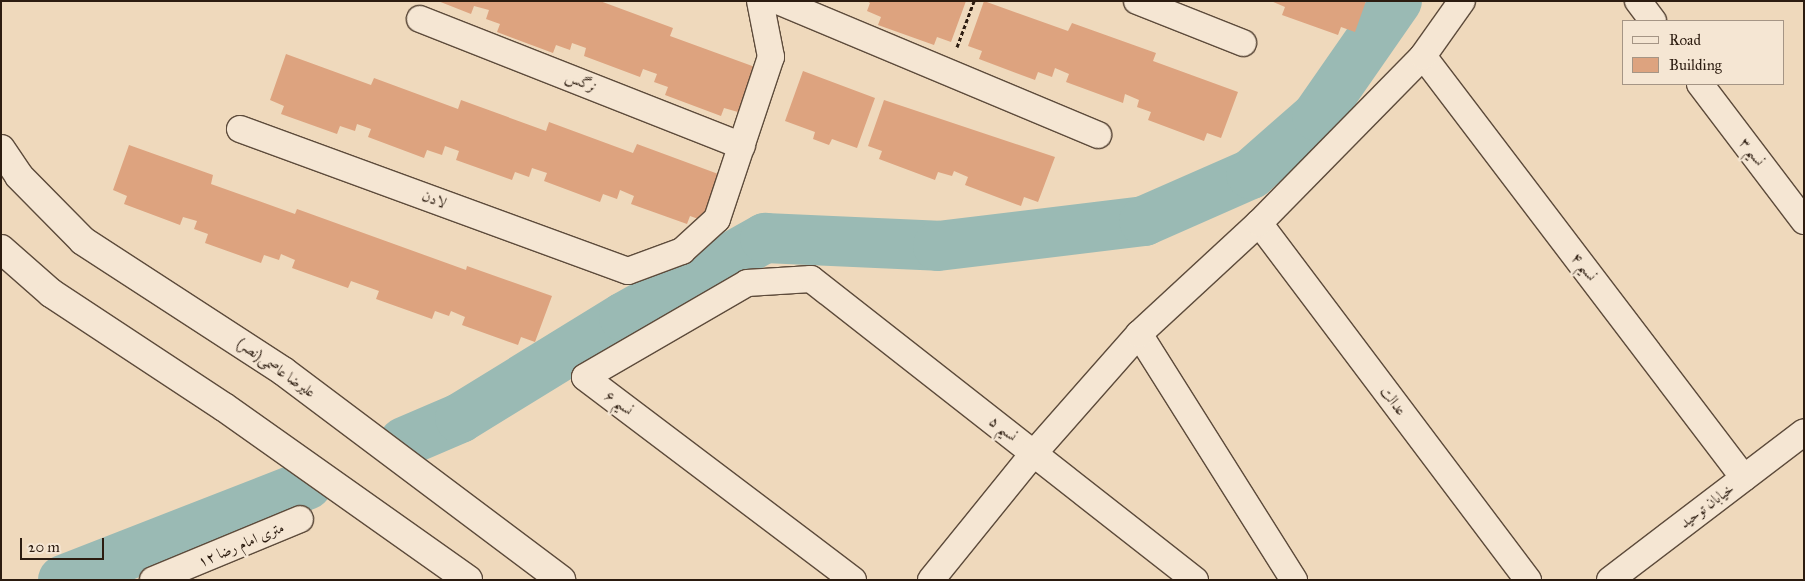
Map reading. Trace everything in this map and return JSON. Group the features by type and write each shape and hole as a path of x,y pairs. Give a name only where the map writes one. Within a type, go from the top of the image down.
{"street":[{"path":"742,146 771,57 760,1"},
{"path":"778,1 1098,135"},
{"path":"1137,1 1243,43"},
{"path":"931,580 1034,453 1139,334 1259,223 1423,56 1462,1"},
{"path":"1638,1 1652,20"},
{"name":"نرگس","path":"420,18 742,146"},
{"name":"نسیم ۴","path":"1423,56 1744,478"},
{"name":"نسیم ۳","path":"1701,85 1804,221"},
{"name":"لادن","path":"240,129 628,271 682,251 717,219 742,146"},
{"name":"علیرضا عاصمی(نصر)","path":"1,149 19,176 83,241 283,370 561,580"},
{"name":"عدالت","path":"1259,223 1528,580"},
{"path":"1,249 51,293 224,406 468,580"},
{"name":"نسیم ۵","path":"811,279 1195,580"},
{"name":"نسیم ۶","path":"811,279 747,283 585,377 853,580"},
{"path":"1139,334 1294,580"},
{"name":"خیابان توحید","path":"1610,580 1804,432"},
{"name":"۱۲ متری امام رضا","path":"153,580 194,574 300,519"}],"path":[{"path":"947,72 974,1"}],"building":[{"path":"438,1 600,1 673,28 670,36 755,67 738,112 724,108 721,116 665,95 668,87 654,82 657,74 643,69 640,77 584,56 586,48 572,43 570,50 556,45 553,53 497,32 500,24 486,19 489,10 474,6 471,14"},
{"path":"867,1 966,1 951,42 937,37 934,45 878,25 881,17 867,11 870,3"},
{"path":"984,1 1068,31 1072,23 1156,53 1153,61 1238,92 1221,138 1207,133 1204,141 1148,120 1151,112 1137,107 1139,100 1125,94 1123,103 1066,82 1069,74 1055,68 1052,77 1038,72 1035,80 979,59 982,51 968,46"},
{"path":"1271,1 1366,1 1355,32 1341,27 1338,35 1282,15 1285,7"},
{"path":"286,54 371,85 374,78 458,109 461,100 546,131 549,122 633,153 637,144 721,175 704,221 690,216 687,224 631,204 634,196 620,190 617,199 603,194 600,202 544,181 547,173 532,168 529,177 515,172 512,180 456,160 459,151 445,146 442,155 427,150 424,158 368,137 371,129 357,124 355,131 340,126 337,134 281,114 284,106 270,100"},
{"path":"803,71 875,98 857,148 832,139 829,145 813,139 815,132 785,121"},
{"path":"884,100 1055,157 1038,202 1024,197 1021,206 965,185 968,177 954,171 952,176 938,172 935,180 879,159 882,151 868,146"},
{"path":"129,145 213,175 211,184 295,214 297,209 466,270 467,266 552,296 535,342 521,337 518,345 462,325 465,317 451,311 449,316 435,311 432,319 376,299 379,291 351,281 348,288 292,268 295,260 281,254 279,260 264,255 261,263 205,243 208,234 194,229 197,221 183,217 180,225 124,204 127,196 113,190"}],"waterway":[{"path":"404,442 460,418 624,317 765,238 938,246 1144,221 1251,174 1317,116 1397,1"},
{"path":"63,580 307,485"}]}
